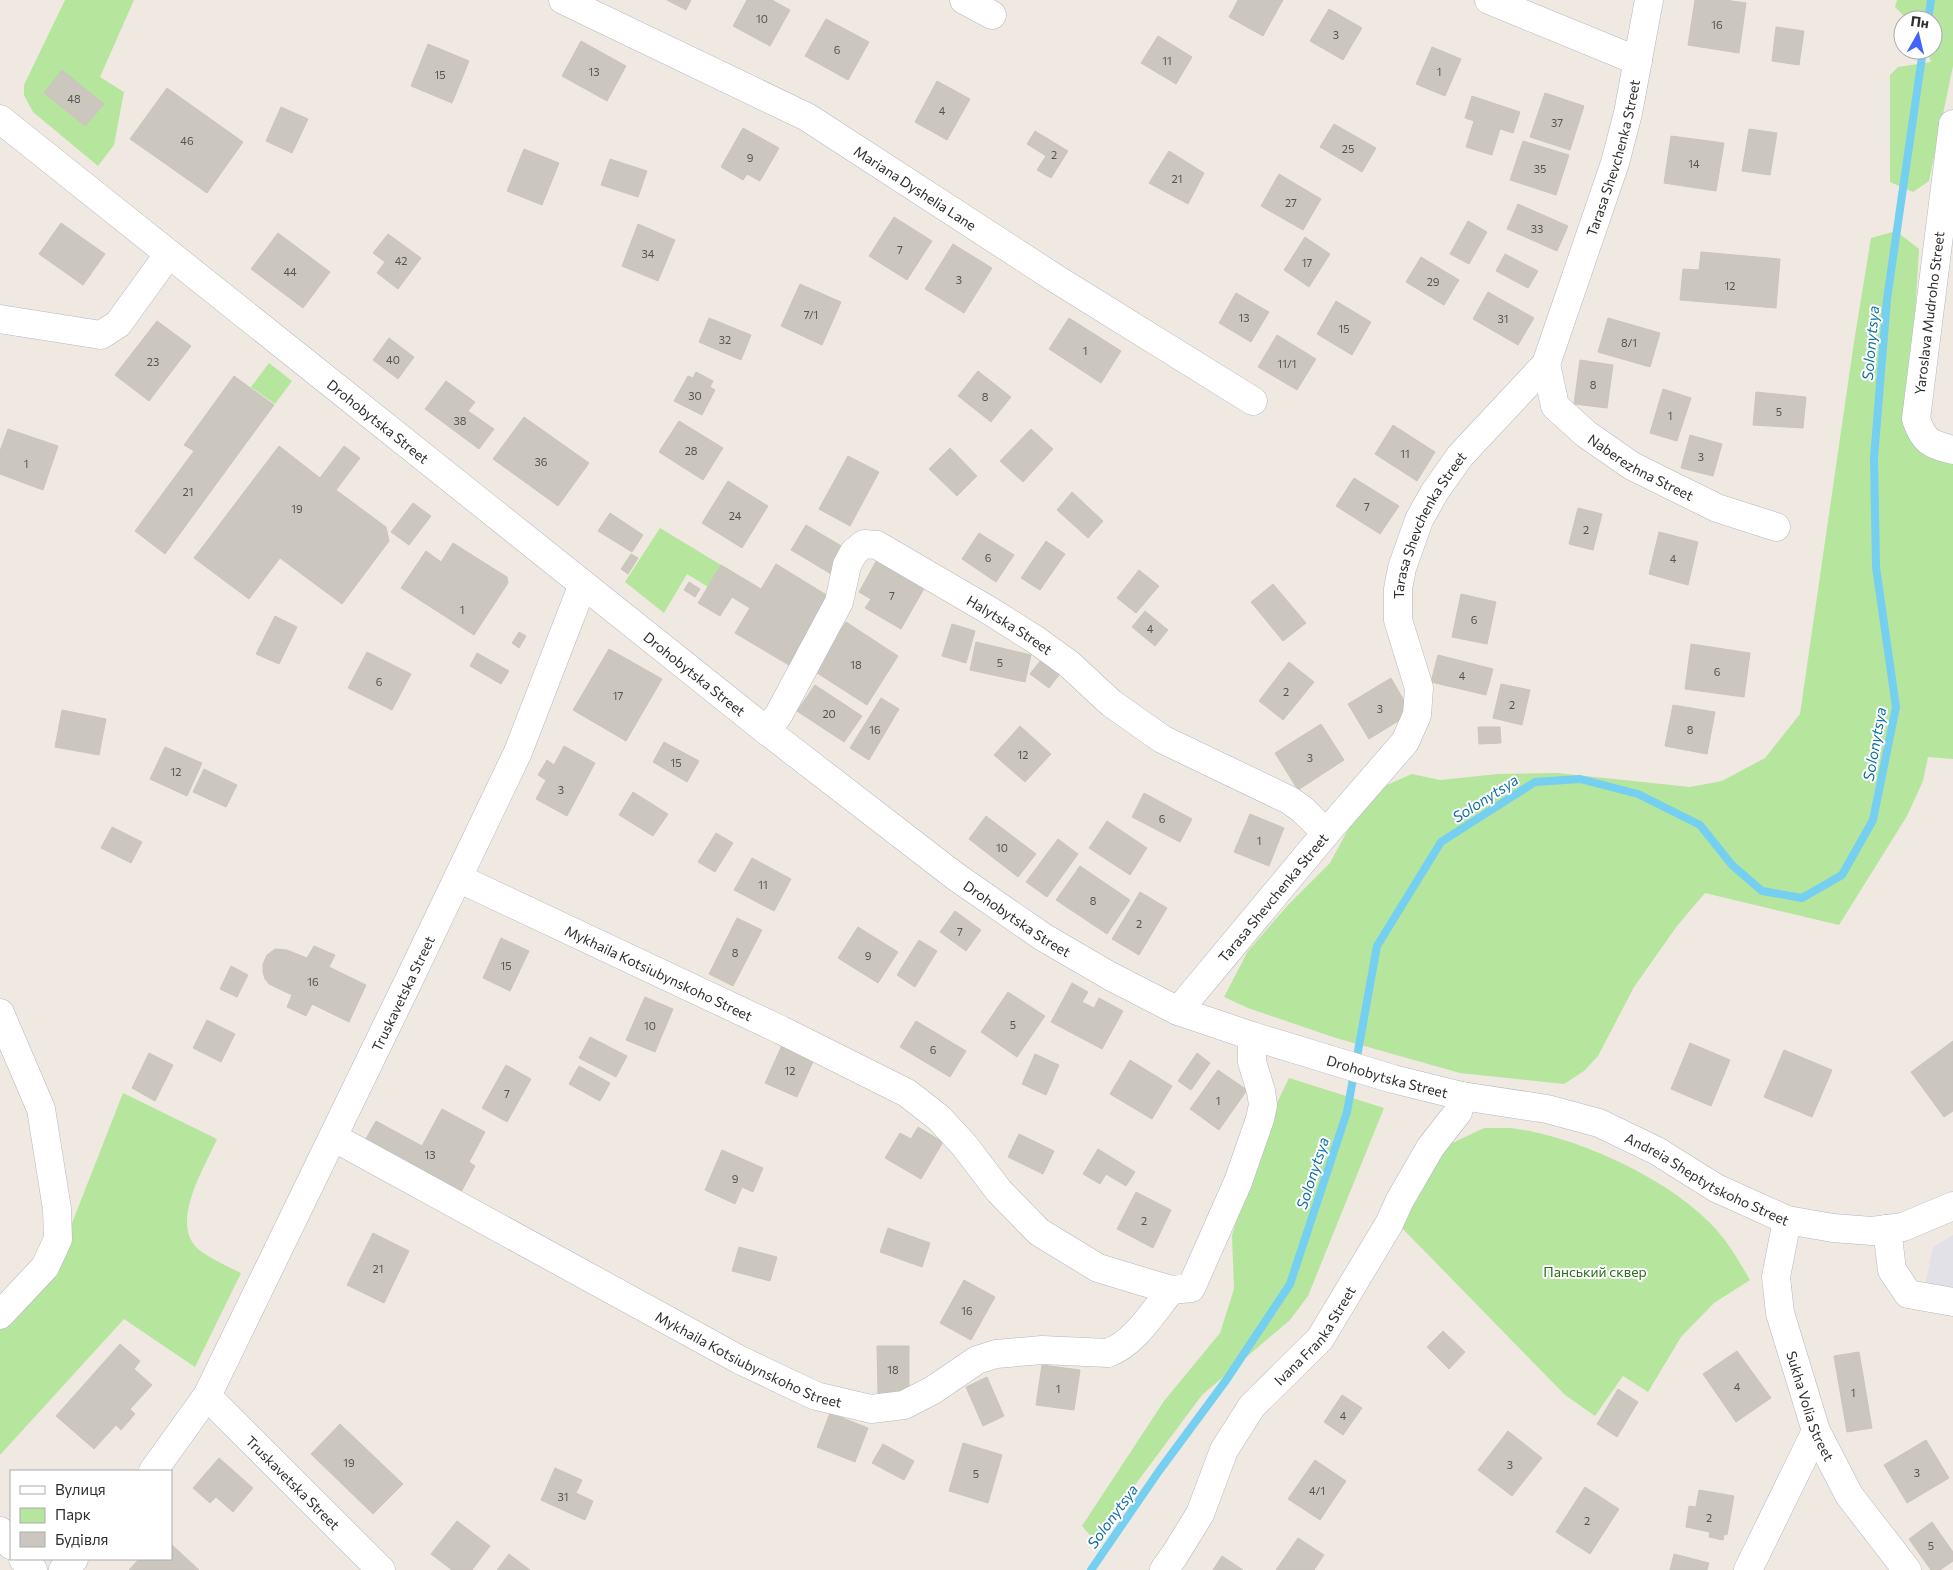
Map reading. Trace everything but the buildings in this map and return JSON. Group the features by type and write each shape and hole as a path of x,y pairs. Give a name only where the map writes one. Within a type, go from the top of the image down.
{"street":[{"name":"Mariana Dyshelia Lane","path":"563,0 806,117 1050,274 1254,401"},
{"path":"964,0 992,15"},
{"path":"1489,0 1638,62"},
{"name":"Tarasa Shevchenka Street","path":"1178,1011 1326,833 1406,742 1417,715 1419,688 1398,620 1398,589 1402,568 1419,520 1434,493 1460,456 1546,364 1615,164 1625,126 1649,0"},
{"name":"Drohobytska Street","path":"0,119 168,255 767,731 955,876 1043,937 1110,976 1178,1011 1252,1036 1393,1078 1462,1096"},
{"name":"Yaroslava Mudroho Street","path":"1953,124 1916,419 1922,436 1937,446 1953,450"},
{"path":"0,319 101,336 118,324 168,255"},
{"name":"Naberezhna Street","path":"1546,364 1556,406 1586,434 1632,466 1717,508 1776,527"},
{"name":"Halytska Street","path":"767,731 779,714 839,602 847,565 854,552 864,544 877,545 1036,640 1069,664 1111,703 1162,739 1289,800 1302,809 1326,833"},
{"name":"Truskavetska Street","path":"155,1470 207,1396 333,1137 518,752 583,584"},
{"name":"Mykhaila Kotsiubynskoho Street","path":"333,1137 740,1360 816,1396 871,1409 904,1404 933,1390 977,1360 996,1354 1042,1350 1108,1353 1130,1339 1171,1290 1098,1268 1039,1232 998,1191 958,1138 938,1118 907,1093 781,1030 458,878"},
{"path":"0,1013 41,1109 57,1209 58,1239 45,1267 0,1315"},
{"path":"1171,1290 1191,1288 1238,1182 1260,1119 1263,1105 1261,1091 1252,1062 1252,1036"},
{"name":"Andreia Sheptytskoho Street","path":"1462,1096 1546,1109 1599,1123 1657,1151 1716,1188 1787,1220 1833,1228 1872,1231 1903,1226 1953,1206"},
{"name":"Ivana Franka Street","path":"1164,1570 1200,1514 1224,1450 1252,1406 1320,1339 1389,1224 1400,1200 1430,1148 1458,1112 1462,1096"},
{"name":"Sukha Volia Street","path":"1787,1220 1776,1277 1780,1314 1816,1432 1849,1495 1907,1570"},
{"path":"1887,1229 1892,1270 1908,1294 1953,1302"},
{"name":"Truskavetska Street","path":"207,1396 381,1570"},
{"path":"1748,1570 1816,1432"},
{"path":"0,1531 10,1544"},
{"path":"24,1560 33,1570"},
{"path":"63,1570 73,1560"}],"shaded area":[{"path":"1953,1235 1953,1296 1924,1291 1933,1247"}],"green space":[{"path":"65,0 134,0 100,77 124,92 114,145 98,166 33,112 24,95 24,85"},
{"path":"1897,0 1953,0 1953,66 1929,181 1913,192 1890,182 1890,75 1898,67 1931,62 1930,60 1943,60 1943,10 1898,10 1895,7"},
{"path":"1896,231 1919,249 1908,432 1916,445 1921,449 1953,459 1953,759 1928,757 1923,781 1907,816 1839,925 1705,893 1677,926 1634,987 1598,1056 1584,1071 1564,1084 1460,1073 1336,1038 1248,1008 1224,997 1248,951 1288,905 1330,863 1350,826 1382,787 1412,774 1440,780 1498,774 1557,773 1690,787 1722,781 1765,758 1800,714 1871,238"},
{"path":"269,363 292,381 275,404 251,387"},
{"path":"660,528 721,565 708,587 687,574 664,613 625,582"},
{"path":"1289,1078 1384,1108 1308,1296 1290,1320 1202,1395 1094,1540 1082,1526 1164,1401 1220,1333 1234,1289 1232,1235 1273,1111"},
{"path":"123,1093 217,1139 192,1194 187,1224 190,1237 197,1248 211,1258 241,1273 195,1367 124,1319 0,1455 0,1326 65,1241"},
{"name":"Панський сквер","path":"1484,1128 1510,1128 1535,1132 1562,1139 1618,1161 1645,1175 1692,1207 1717,1230 1737,1258 1750,1280 1714,1303 1681,1337 1648,1392 1623,1376 1595,1416 1565,1395 1400,1226 1446,1146"}],"waterway":[{"name":"Solonytsya","path":"1930,10 1931,0"},
{"name":"Solonytsya","path":"1091,1570 1159,1471 1227,1379 1290,1284 1347,1112 1377,946 1441,842 1535,782 1580,779 1638,794 1700,825 1732,865 1762,891 1802,898 1842,875 1873,820 1896,707 1876,567 1874,458 1887,299 1922,60"}]}
